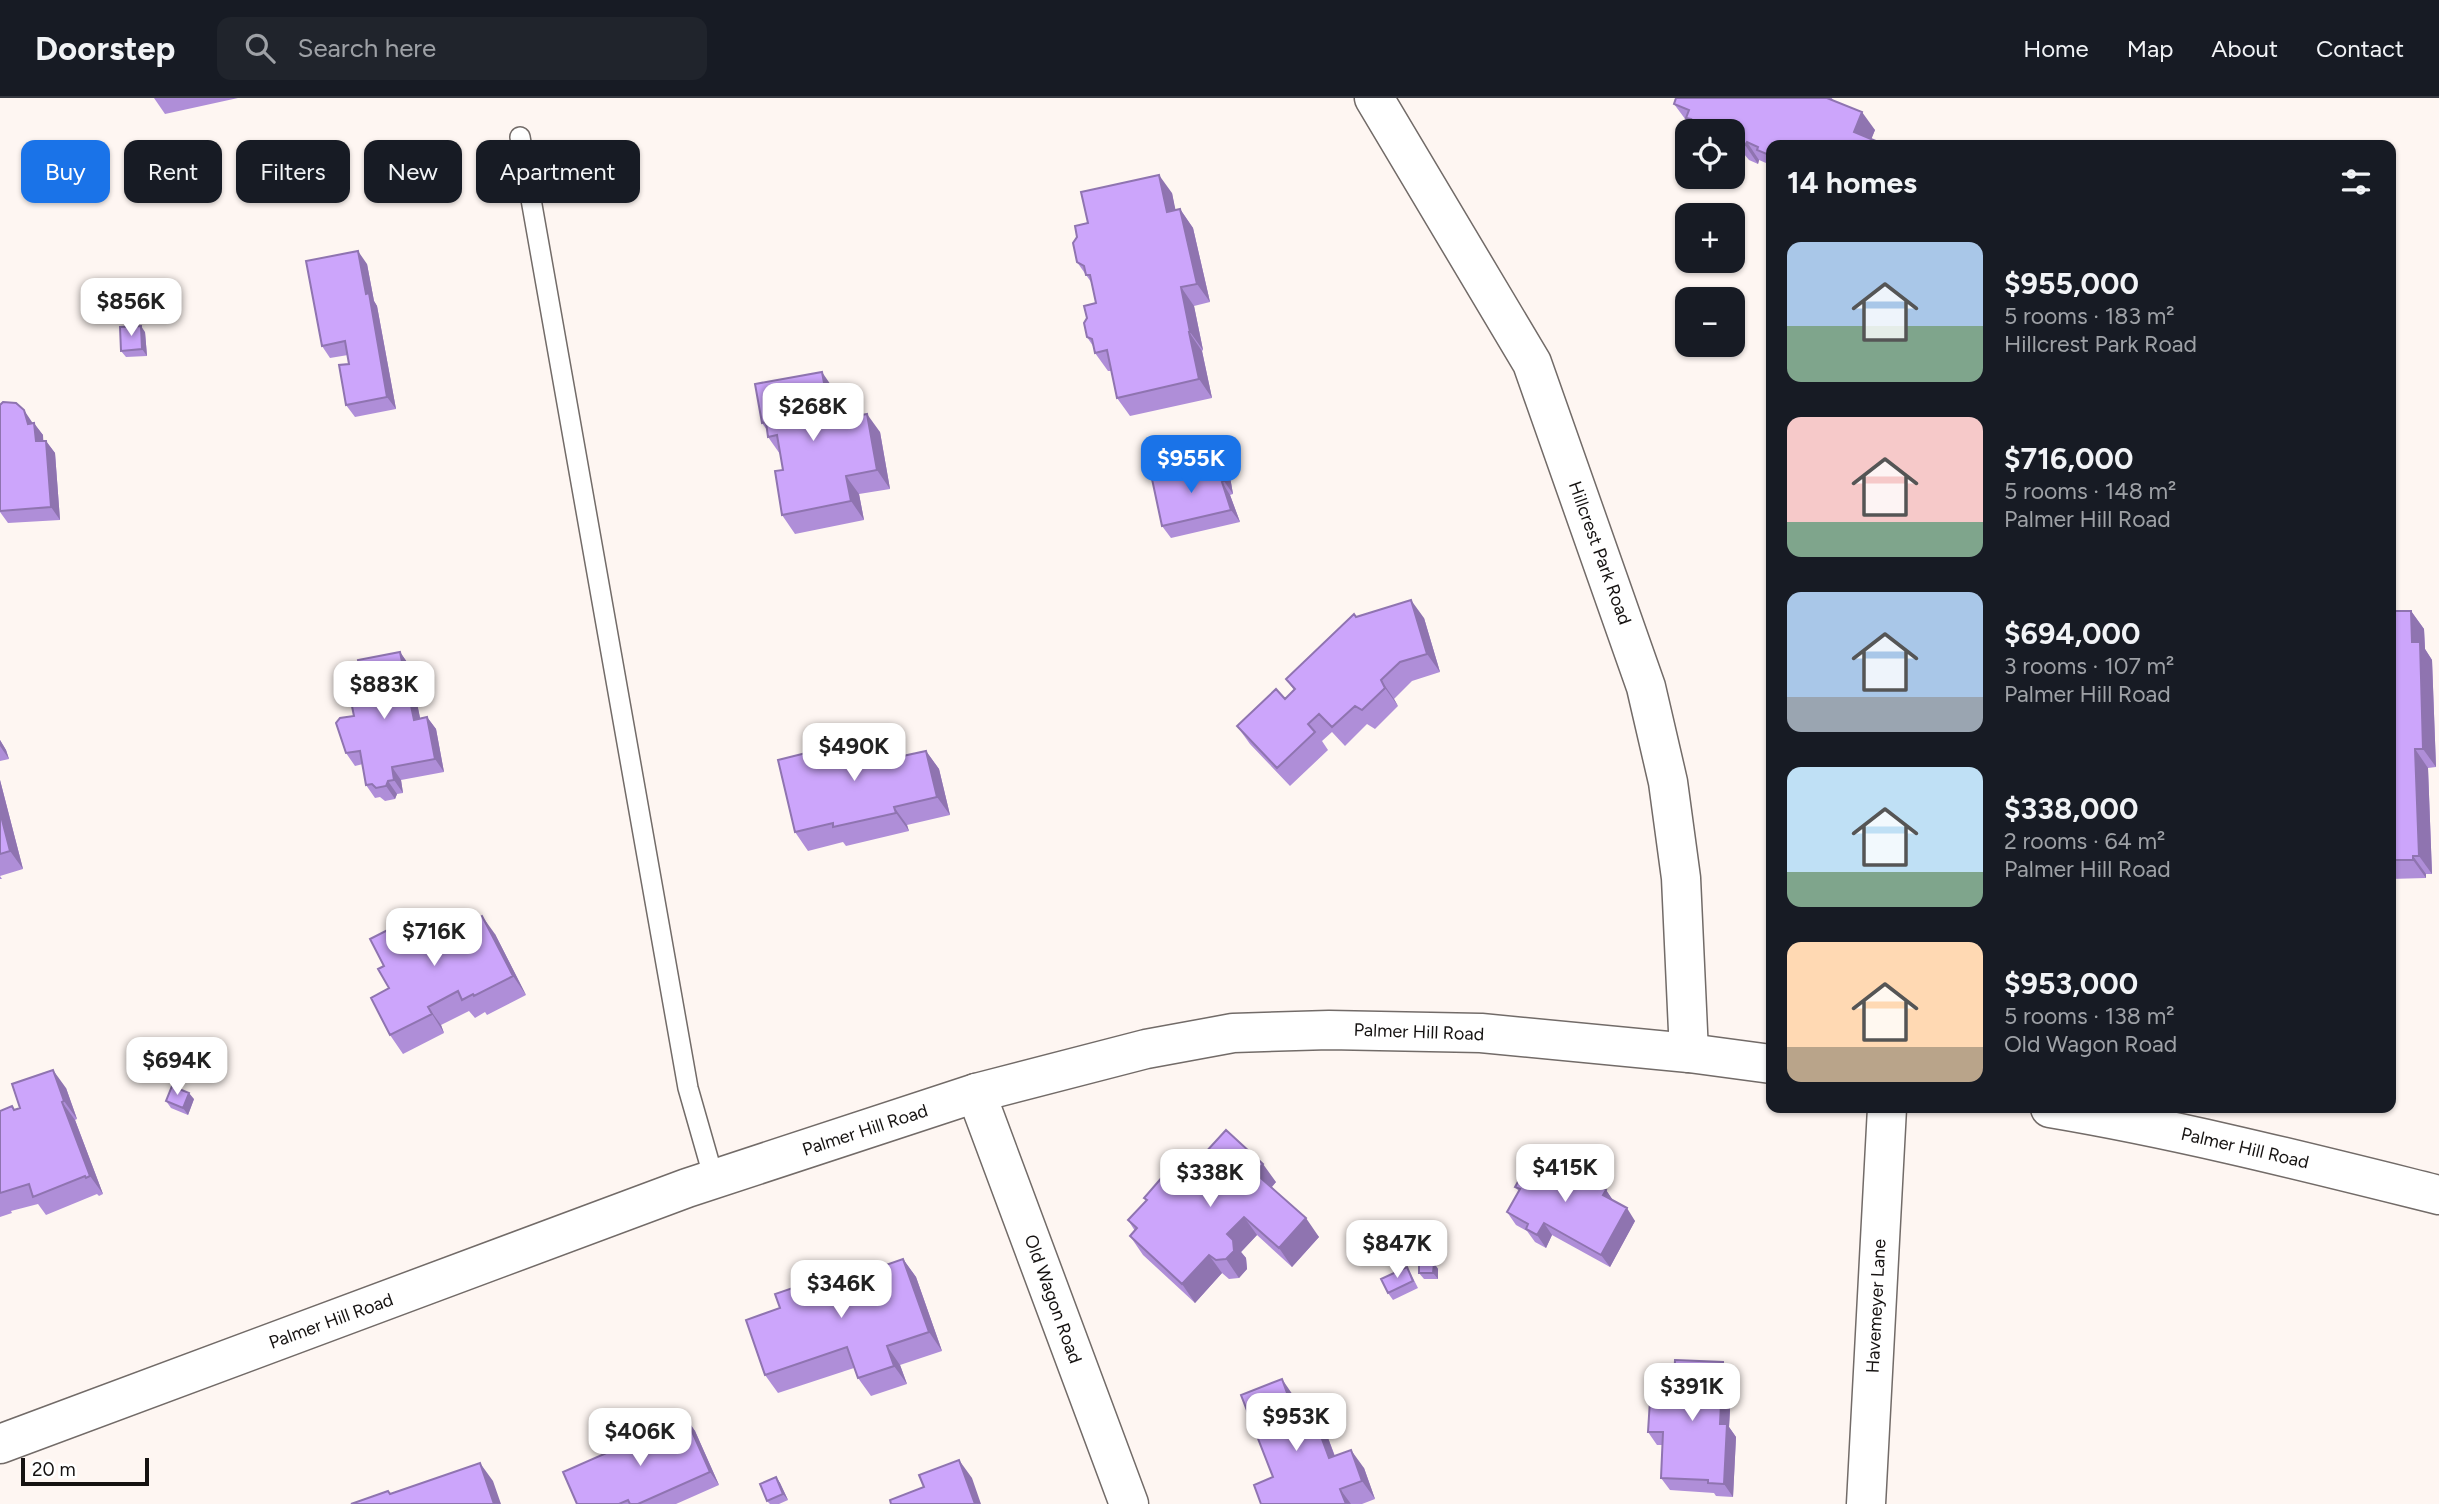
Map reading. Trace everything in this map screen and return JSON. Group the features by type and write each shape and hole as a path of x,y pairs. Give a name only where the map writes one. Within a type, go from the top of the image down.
{"main road":[{"name":"Hillcrest Park Road","path":"1374,98 1532,363 1647,687 1668,782 1681,878 1689,1052"},
{"name":"Palmer Hill Road","path":"0,1444 714,1180 976,1093 1146,1049 1233,1034 1329,1030 1481,1033 1689,1052 1766,1063"},
{"name":"Old Wagon Road","path":"976,1093 1129,1504"},
{"name":"Havemeyer Lane","path":"1866,1504 1886,1113"},
{"name":"Palmer Hill Road","path":"2081,1113 2124,1120 2439,1195"}],"lane":[{"path":"520,137 688,1088 714,1180"}],"building":[{"path":"1676,98 1827,98 1862,112 1854,132 1873,140 1766,140 1766,154 1747,142 1745,145 1745,119 1691,119 1686,118 1689,110 1674,104"},
{"path":"1159,175 1167,212 1180,209 1197,284 1181,287 1199,379 1117,398 1107,350 1095,353 1084,323 1087,318 1084,306 1096,303 1090,275 1086,275 1084,266 1077,262 1073,243 1077,237 1075,226 1088,223 1081,192"},
{"path":"358,251 366,294 369,293 387,397 346,405 339,365 349,364 345,341 322,346 306,261"},
{"path":"141,326 142,349 121,351 120,327"},
{"path":"822,372 831,421 867,414 877,470 846,476 851,501 782,515 775,471 783,470 777,435 768,437 766,422 762,423 755,384"},
{"path":"3,402 16,403 24,410 28,424 34,423 36,441 46,441 51,507 0,511 0,405"},
{"path":"1221,465 1222,482 1231,510 1162,526 1152,479"},
{"path":"1411,600 1427,654 1400,662 1381,680 1385,688 1362,710 1355,706 1332,727 1319,714 1308,724 1315,732 1277,768 1237,726 1276,689 1285,699 1295,689 1286,679 1354,614 1356,617"},
{"path":"2396,611 2411,611 2412,642 2420,642 2423,749 2415,749 2419,856 2413,856 2413,860 2396,860"},
{"path":"400,652 414,720 427,717 435,759 392,767 394,780 388,781 386,786 376,788 372,784 366,785 360,751 346,753 336,723 340,718 354,716 347,682 361,679 358,660"},
{"path":"876,729 880,744 894,740 898,757 926,751 937,797 894,807 896,813 833,827 833,823 795,832 778,760 818,750 820,760 837,756 845,740 857,738 856,733"},
{"path":"0,812 10,851 0,854"},
{"path":"421,913 435,940 482,916 513,976 462,1000 458,991 428,1007 432,1014 390,1035 371,998 389,988 378,969 384,966 370,939"},
{"path":"53,1070 90,1176 33,1197 29,1184 0,1193 0,1111 12,1106 14,1110 20,1108 12,1084"},
{"path":"172,1086 189,1093 183,1108 166,1101"},
{"path":"1226,1130 1263,1164 1255,1173 1306,1218 1279,1248 1244,1217 1227,1234 1233,1240 1234,1251 1226,1259 1216,1260 1209,1255 1182,1284 1130,1236 1137,1228 1128,1220 1147,1200 1144,1198 1164,1175 1166,1178 1186,1156 1194,1165"},
{"path":"1535,1151 1606,1190 1603,1195 1627,1208 1601,1255 1544,1223 1537,1235 1526,1229 1528,1224 1507,1212 1520,1189 1515,1187"},
{"path":"903,1259 929,1332 887,1346 894,1366 858,1378 847,1347 765,1375 746,1320 780,1308 775,1294 863,1264 866,1272"},
{"path":"1419,1263 1434,1263 1433,1273 1419,1273"},
{"path":"1407,1267 1413,1281 1388,1293 1381,1279"},
{"path":"1675,1360 1723,1362 1720,1424 1727,1424 1724,1484 1708,1483 1708,1480 1661,1478 1663,1432 1648,1432 1650,1400 1664,1401 1665,1382 1674,1383"},
{"path":"1282,1379 1296,1418 1312,1412 1329,1458 1351,1450 1362,1481 1340,1489 1346,1504 1261,1504 1254,1485 1273,1477 1241,1395"},
{"path":"686,1418 710,1472 638,1504 630,1504 628,1500 619,1504 577,1504 563,1472"},
{"path":"959,1460 975,1504 891,1504 890,1500 924,1487 919,1475"},
{"path":"480,1463 494,1504 351,1504 388,1491 390,1494"},
{"path":"776,1477 783,1494 767,1501 760,1484"}]}
